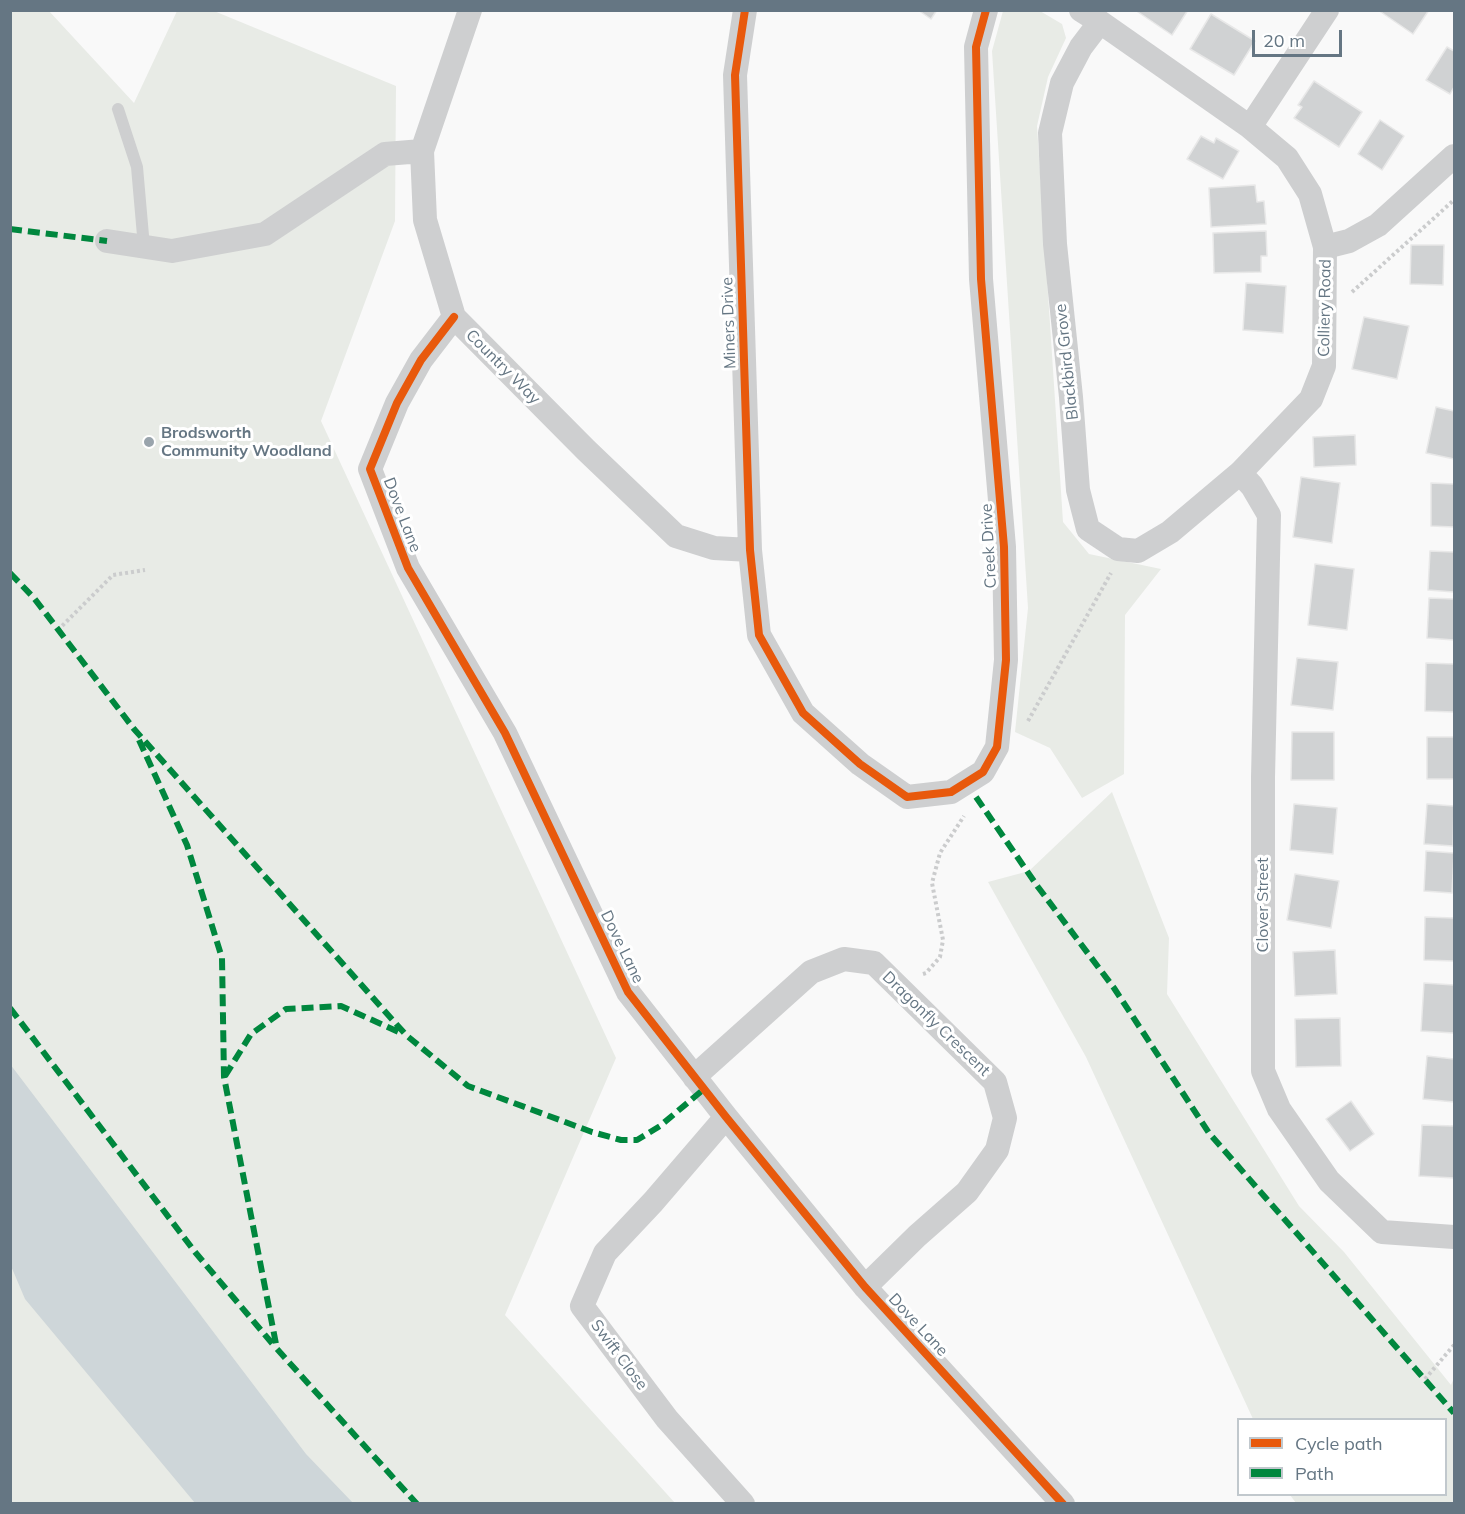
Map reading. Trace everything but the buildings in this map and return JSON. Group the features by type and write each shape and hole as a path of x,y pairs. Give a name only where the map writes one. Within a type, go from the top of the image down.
{"street":[{"name":"Country Way","path":"470,10 422,151 425,220 454,317 586,450 676,536 714,548 750,550"},
{"name":"Miners Drive","path":"746,10 735,75 750,550 759,635"},
{"name":"Creek Drive","path":"759,635 803,713 860,764 907,797 951,792 983,772 997,747 1006,660 1004,547 981,279 976,47 986,10"},
{"path":"1251,127 1327,10"},
{"name":"Colliery Road","path":"1090,16 1251,127 1287,158 1310,194 1325,247 1324,366 1311,399 1240,473"},
{"name":"Blackbird Grove","path":"1090,16 1081,46 1062,83 1050,133 1055,244 1078,490 1088,529 1118,549"},
{"path":"107,241 171,251 265,234 385,154 422,151"},
{"path":"1325,247 1349,241 1378,225 1455,156"},
{"name":"Dove Lane","path":"454,317 422,360 397,403 370,469 408,568 504,733 628,992 726,1117 865,1287 1063,1503"},
{"path":"1118,549 1138,551 1170,532 1240,473"},
{"name":"Clover Street","path":"1240,473 1252,486 1269,515 1263,777 1263,1071 1279,1109 1329,1181 1382,1232 1455,1236"},
{"name":"Dragonfly Crescent","path":"694,1077 811,972 844,959 874,963 995,1082 1005,1118 997,1150 967,1192 917,1236 865,1287"},
{"name":"Swift Close","path":"726,1117 653,1202 605,1253 582,1306 667,1419 743,1503"}],"lane":[{"path":"118,109 137,166 144,247"}],"path":[{"path":"1325,304 1344,299 1455,200"},
{"path":"997,747 1018,740 1111,574 1118,549"},
{"path":"58,630 113,575 145,570"},
{"path":"940,853 932,883 942,940 940,957"},
{"path":"1425,1379 1455,1346"}],"shaded area":[{"path":"11,11 49,11 134,103 177,11 214,11 396,86 395,221 321,421 616,1058 505,1315 675,1503 11,1503"},
{"path":"1003,11 1040,11 1062,24 1066,38 1048,77 1037,126 1063,522 1089,554 1161,569 1125,615 1124,774 1082,798 1050,748 1015,732 1028,608 992,51"},
{"path":"1112,792 1169,938 1167,994 1299,1206 1344,1252 1451,1385 1454,1378 1454,1503 1296,1503 1291,1496 1447,1496 1447,1418 1253,1418 1086,1057 988,882 1029,871"},
{"path":"10,1064 306,1454 353,1503 195,1503 25,1299 11,1266"}],"marked path":[{"path":"10,229 107,241"},
{"path":"10,573 34,598 134,729 406,1035 468,1086 592,1132 621,1140 637,1140 660,1126 704,1089"},
{"path":"139,740 187,845 222,958 224,1077 277,1349 417,1504"},
{"path":"976,797 1038,887 1114,988 1209,1133 1454,1413"},
{"path":"225,1076 251,1034 286,1009 341,1006 401,1033"},
{"path":"10,1008 195,1252 276,1348"}],"cycle path":[{"path":"745,10 735,75 750,550 759,635 803,713 860,764 907,797 951,792 983,772 997,747 1006,660 1004,547 981,279 976,47 986,10"},
{"path":"454,317 421,360 397,403 370,469 408,568 505,733 628,992 726,1117 865,1287 1063,1504"}],"place":[{"name":"Brodsworth Community Woodland","path":"149,442"}]}
